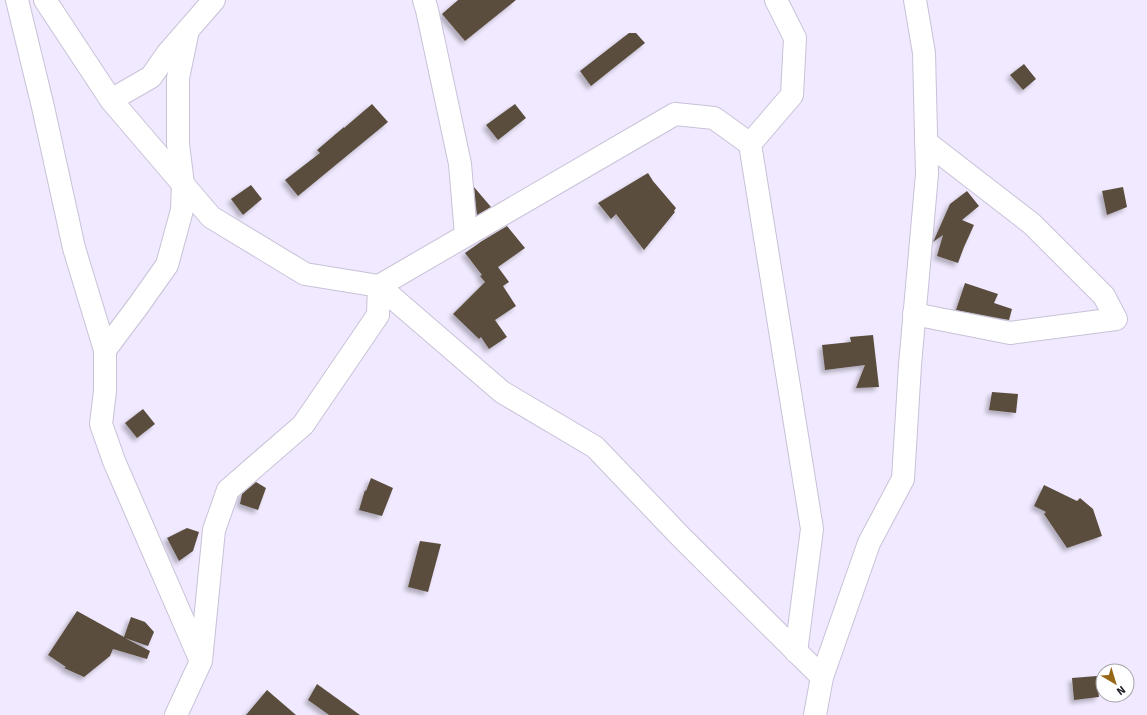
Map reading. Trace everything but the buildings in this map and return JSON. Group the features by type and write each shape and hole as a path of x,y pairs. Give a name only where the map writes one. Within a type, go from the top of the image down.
{"street":[{"path":"17,0 43,107 74,248 105,350 105,391 101,424 114,461 201,661"},
{"path":"45,0 111,100 211,217 305,274 379,286 502,392 595,447 681,537 822,678"},
{"path":"111,100 151,77 167,54 214,0"},
{"path":"424,0 428,10 460,164 466,235"},
{"path":"750,144 792,95 795,38 776,0"},
{"path":"814,715 822,678 869,543 903,479 914,314 927,174 924,53 915,0"},
{"path":"105,350 167,265 182,210 183,184 178,144 178,78 188,30"},
{"path":"379,286 675,114 714,118 750,144 812,529 796,652"},
{"path":"914,314 1010,333 1116,319 1104,296 1032,224 926,142"},
{"path":"176,715 201,661 214,530 228,490 303,425 378,315 379,286"}]}
